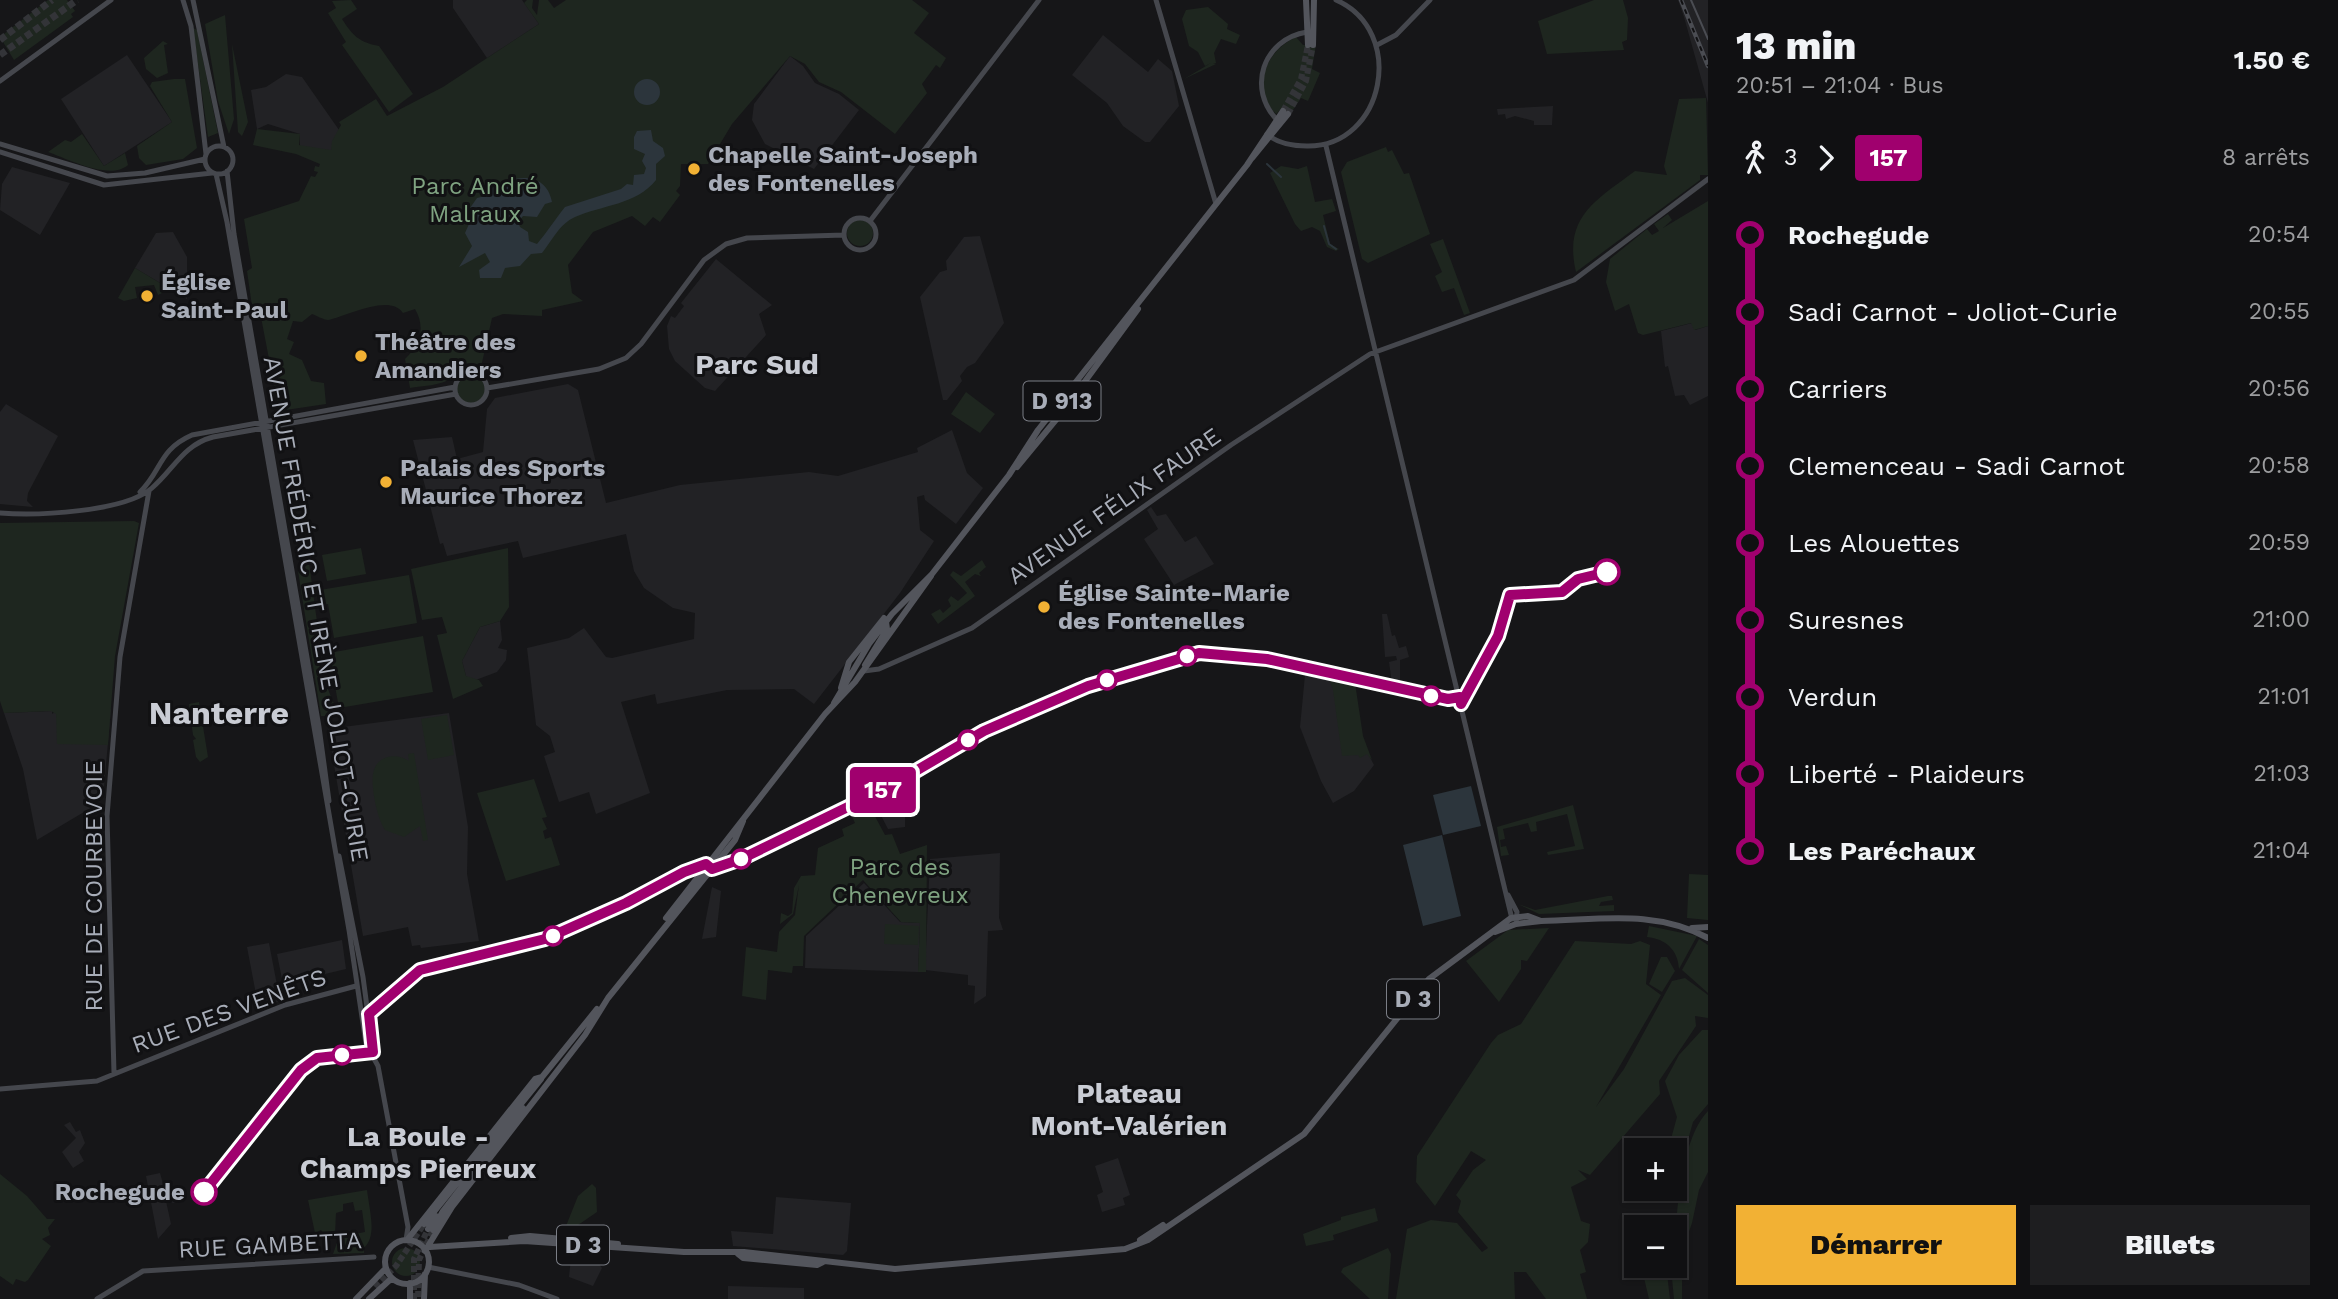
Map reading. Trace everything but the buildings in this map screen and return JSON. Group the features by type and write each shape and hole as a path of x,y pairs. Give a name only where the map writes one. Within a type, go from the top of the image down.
{"main road":[{"path":"1306,0 1307,32 1311,45 1314,0"},
{"name":"D 913","path":"428,1249 452,1207 571,1047 659,931 735,840 743,821 834,703 864,671 932,575 1009,474 1064,410 1133,319 1148,293 1285,113"},
{"name":"D 913","path":"834,703 886,622 932,575"},
{"name":"D 913","path":"841,690 849,662 900,600 909,596"},
{"path":"849,662 864,671 868,656 887,629 886,622"},
{"name":"D 3","path":"428,1249 524,1241 738,1254 753,1260 817,1265 822,1262 895,1269 1115,1249 1139,1244 1304,1134 1429,979 1490,934 1515,920 1643,917 1690,928 1708,938"},
{"name":"D 3","path":"1690,928 1708,927"},
{"name":"D 913","path":"542,1086 428,1228 447,1196 509,1116 571,1047"},
{"name":"D 913","path":"407,1240 499,1121 535,1079 542,1077"},
{"path":"499,1121 509,1116"},
{"path":"410,1283 392,1278 386,1268 385,1257 391,1247 407,1240 428,1249 424,1299"},
{"path":"356,1299 386,1268"},
{"path":"410,1283 426,1271"},
{"path":"369,1299 392,1278"},
{"path":"410,1283 410,1299"},
{"path":"363,1299 375,1287"}],"street":[{"path":"0,81 111,0"},
{"path":"183,0 191,26 205,157 214,173"},
{"path":"2,153 104,185 150,182 227,171 232,158 224,147 193,0"},
{"path":"870,221 1039,0"},
{"path":"1156,0 1218,202"},
{"path":"1269,136 1291,145 1326,146 1348,134 1368,112 1379,78 1377,45 1359,15 1336,0"},
{"path":"1377,45 1396,34 1430,0"},
{"path":"191,26 200,26"},
{"path":"1278,122 1261,91 1263,67 1278,44 1307,32"},
{"path":"0,161 1,145 99,174 137,174 205,157 214,147 224,147"},
{"path":"1326,146 1505,889 1515,920"},
{"name":"AVENUE FRÉDÉRIC ET IRÈNE JOLIOT-CURIE","path":"227,171 234,234 264,424 349,930 356,986 366,1044 373,1052"},
{"path":"150,172 150,182"},
{"name":"AVENUE FRÉDÉRIC ET IRÈNE JOLIOT-CURIE","path":"214,173 264,424 319,727 328,798 363,977 373,1052 391,1130 408,1227 407,1240"},
{"path":"137,174 139,183"},
{"name":"AVENUE FÉLIX FAURE","path":"864,671 887,666 972,628 1237,441 1376,351 1579,278 1708,179"},
{"path":"854,219 870,221 876,234 869,247 853,248 844,235 846,225 854,219"},
{"path":"487,388 599,369 626,358 642,344 705,260 726,244 747,238 844,235"},
{"path":"474,373 484,380 487,388 483,400 474,405 461,402 455,391 461,376 474,373"},
{"path":"137,495 145,487 162,457 173,446 192,435 455,391"},
{"path":"0,513 62,514 103,506 149,491 200,441 264,424"},
{"path":"162,457 166,472"},
{"path":"155,468 166,472"},
{"name":"RUE DE COURBEVOIE","path":"114,1073 107,816 120,657 149,491"},
{"name":"RUE DES VENÊTS","path":"0,1088 97,1081 285,1004 356,986"},
{"name":"RUE GAMBETTA","path":"97,1299 138,1273 167,1267 374,1257"},
{"path":"426,1271 519,1284 557,1299"}],"shaded area":[{"path":"453,0 522,0 539,24 487,58 453,8"},
{"path":"1678,0 1708,0 1708,103 1684,17"},
{"path":"1103,35 1148,72 1158,59 1172,71 1179,106 1150,142 1145,142 1123,126 1107,103 1072,75"},
{"path":"127,55 172,122 104,166 61,99"},
{"path":"790,56 803,66 815,83 839,94 859,110 814,169 765,144 752,120 754,104"},
{"path":"286,74 302,77 346,140 335,157 300,146 300,134 268,124 257,129 251,90 266,87"},
{"path":"647,79 656,83 660,92 656,101 647,105 638,101 634,92 638,83"},
{"path":"1553,106 1552,125 1534,125 1534,121 1515,116 1506,119 1505,114 1498,115 1497,109"},
{"path":"651,130 653,141 663,148 665,156 656,164 656,180 639,195 569,220 542,253 531,254 520,266 505,268 501,278 480,278 479,270 490,262 485,253 459,267 472,246 465,233 473,215 470,208 477,198 489,195 492,188 509,180 528,178 543,184 552,202 545,204 537,217 523,216 518,222 520,227 528,232 529,241 537,244 565,207 621,189 627,184 633,185 634,175 644,174 646,168 642,161 645,154 634,149 634,137 637,131"},
{"path":"12,167 70,183 40,235 0,210 2,184"},
{"path":"173,232 187,257 187,299 135,268 156,233"},
{"path":"980,236 1004,323 975,363 967,367 960,376 962,381 947,400 943,400 920,297 940,272 947,270 946,261 964,237"},
{"path":"716,259 772,305 759,314 766,335 715,391 705,388 675,361 669,349 667,326 671,316 675,318 684,306 681,303"},
{"path":"1692,323 1695,330 1708,326 1708,396 1690,405 1684,395 1675,396 1668,366 1665,367 1661,331"},
{"path":"568,384 578,390 606,503 680,485 809,472 838,476 918,452 917,448 952,430 967,473 983,488 956,524 925,500 924,495 917,497 920,530 934,541 900,593 814,704 794,689 727,690 657,704 655,694 621,702 650,793 596,814 589,792 559,802 544,756 555,752 550,736 536,725 527,648 569,638 584,628 606,657 612,658 694,639 695,613 673,608 644,588 634,571 626,534 523,558 518,541 447,556 443,543 440,544 413,440 452,437 457,459 483,452 487,409 495,398"},
{"path":"6,404 58,436 28,493 27,501 33,507 0,504 0,412"},
{"path":"1151,507 1157,516 1166,514 1185,542 1196,536 1214,564 1174,585 1144,539 1158,529 1147,510"},
{"path":"1382,614 1387,614 1392,636 1395,635 1399,648 1406,646 1409,657 1400,660 1400,685 1392,683 1389,662 1397,660 1396,656 1385,657"},
{"path":"500,621 502,640 498,648 507,650 506,660 497,672 473,681 466,676 462,661 480,627"},
{"path":"1309,672 1328,676 1374,765 1354,791 1333,803 1321,781 1300,727 1305,675"},
{"path":"111,709 104,787 94,806 37,840 23,769 4,713 52,711 52,714 56,711"},
{"path":"449,713 468,827 467,874 479,941 421,948 420,945 412,946 408,927 363,936 328,729"},
{"path":"905,784 905,827 888,829 873,800"},
{"path":"1471,786 1481,826 1443,835 1433,795"},
{"path":"1442,835 1461,916 1423,926 1403,845"},
{"path":"1000,853 999,918 1003,930 988,931 986,996 974,1004 975,986 968,985 968,975 925,970 930,859"},
{"path":"864,883 900,922 920,923 918,972 805,968 806,936"},
{"path":"712,887 721,891 716,937 702,939"},
{"path":"342,940 346,969 325,974 323,968 282,979 277,954"},
{"path":"269,943 280,1001 259,1010 247,947"},
{"path":"70,1122 76,1132 80,1130 85,1143 79,1152 84,1161 73,1168 62,1152 76,1138 64,1125"},
{"path":"1118,1158 1130,1195 1123,1198 1125,1205 1102,1212 1097,1195 1103,1192 1095,1166"},
{"path":"160,1173 163,1184 180,1195 174,1203 166,1201 171,1224 158,1239 146,1176"},
{"path":"776,1197 851,1203 847,1251 843,1255 733,1246 731,1231 773,1234"},
{"path":"572,1248 587,1249 602,1268 593,1286 569,1277"},
{"path":"728,1286 804,1288 804,1299 728,1299"}],"green space":[{"path":"48,0 67,0 75,11 71,14 73,17 14,60 0,37"},
{"path":"351,0 357,9 342,19 357,37 379,46 413,94 389,112 342,45 346,42 328,13 336,8 332,1"},
{"name":"Parc André Malraux","path":"533,0 532,8 537,15 539,0 548,0 554,8 566,0 912,0 929,13 914,33 946,58 940,68 936,65 922,84 927,93 895,134 841,92 819,82 805,64 790,56 732,124 708,164 681,164 680,186 676,191 680,195 660,222 653,217 645,226 632,216 593,232 568,265 572,293 583,301 542,310 542,316 503,314 492,318 481,367 467,363 444,382 410,388 405,359 418,342 421,329 415,309 403,313 397,307 379,305 328,320 312,314 302,322 293,321 287,339 294,342 289,354 302,360 311,381 324,383 326,404 279,411 260,312 253,313 247,271 252,268 244,219 299,201 311,176 315,177 318,172 314,171 315,166 319,167 320,164 296,154 253,145 257,129 300,134 299,145 331,150 332,141 341,125 339,122 376,99 387,116 443,87 539,24 524,3"},
{"path":"1594,0 1623,0 1628,18 1627,40 1622,42 1624,50 1547,54 1538,21"},
{"path":"1208,7 1228,24 1227,29 1240,35 1236,44 1221,39 1214,53 1216,63 1213,64 1216,64 1184,79 1211,63 1205,66 1198,52 1189,46 1182,19 1186,10"},
{"path":"225,15 234,119 229,134 218,101 205,24"},
{"path":"193,28 197,30 218,133 208,137"},
{"path":"1296,37 1303,45 1316,45 1312,69 1320,73 1308,101 1301,98 1289,116 1281,109 1276,114 1264,93 1265,71 1277,51"},
{"path":"163,41 168,44 164,45 168,73 157,78 146,69 144,58"},
{"path":"232,44 248,122 242,136 238,132"},
{"path":"185,79 197,148 183,159 146,165 139,158 137,146 172,122 150,86 152,82"},
{"path":"1706,98 1708,175 1700,175 1700,180 1576,272 1574,237 1586,212 1635,171 1667,175 1664,166 1679,99"},
{"path":"82,134 104,166 125,153 128,165 111,171 100,170 48,152 65,140 71,142"},
{"path":"1386,147 1388,152 1392,150 1404,174 1409,173 1430,234 1368,263 1362,259 1341,172 1347,162"},
{"path":"1281,166 1298,169 1307,166 1315,202 1332,199 1336,211 1323,215 1330,244 1339,249 1336,251 1327,247 1320,231 1312,227 1301,231 1295,224 1270,173"},
{"path":"1708,201 1708,326 1694,330 1691,323 1643,335 1638,333 1629,304 1615,311 1606,282 1610,259 1647,229 1652,235 1659,231 1654,224 1668,214 1672,220 1663,228"},
{"path":"860,220 869,224 873,233 869,242 860,246 851,242 847,233 851,224"},
{"path":"1443,239 1470,313 1464,315 1454,288 1442,292 1435,276 1442,272 1430,244"},
{"path":"135,268 170,289 158,295 154,285 135,287 137,298 124,301 118,298"},
{"path":"471,375 481,379 485,389 481,399 471,403 461,399 457,389 461,379"},
{"path":"966,392 995,414 980,433 951,414"},
{"path":"0,523 139,523 115,656 108,745 57,744 56,714 51,711 4,713 0,701"},
{"path":"361,548 366,574 327,581 322,555"},
{"path":"508,548 509,607 500,621 480,627 462,661 466,676 479,680 483,686 453,699 437,635 447,633 442,617 422,620 411,569"},
{"path":"982,560 986,567 979,573 981,576 975,574 965,582 975,596 938,624 931,614 940,609 943,613 951,606 948,600 951,596 958,601 967,593 950,575 953,571 961,576"},
{"path":"309,562 325,682 339,716 321,716 298,571 303,563"},
{"path":"409,575 417,623 334,638 328,604 321,605 320,590"},
{"path":"423,636 433,692 339,708 329,653"},
{"path":"1328,676 1355,683 1363,736 1372,760 1367,754 1360,758 1358,755 1342,756 1333,690"},
{"path":"199,702 208,757 200,762 196,757 193,740 196,739 193,735 189,704"},
{"path":"447,715 454,755 428,760 421,719"},
{"path":"414,753 428,840 423,841 420,826 404,837 385,830 377,811 373,787 373,774 382,759 393,756 409,761 408,754"},
{"path":"534,779 547,817 542,818 547,829 543,831 545,839 551,837 560,865 506,881 477,793"},
{"path":"1573,805 1584,849 1548,855 1547,852 1575,846 1567,814 1536,822 1537,831 1531,832 1528,823 1503,829 1505,839 1500,840 1501,847 1506,846 1509,855 1501,856 1497,827"},
{"name":"Parc des Chenevreux","path":"859,807 870,807 885,835 892,834 900,854 927,845 926,972 918,972 920,923 901,922 863,880 804,936 803,966 793,966 792,973 768,970 766,1000 742,996 746,947 777,952 779,932 795,915 799,885 793,914 780,924 781,913 788,916 792,913 794,888 801,876 815,875 818,848 844,836 842,829 855,823 850,812"},
{"path":"1689,874 1708,875 1708,920 1687,918"},
{"path":"1612,896 1613,900 1601,902 1599,906 1614,905 1614,911 1539,914 1518,904 1535,910"},
{"path":"885,924 919,926 918,945 884,944"},
{"path":"1649,926 1697,936 1679,969 1674,951 1666,943 1647,937"},
{"path":"1549,928 1527,961 1521,960 1521,969 1499,1002 1466,961 1508,930"},
{"path":"1699,939 1708,945 1708,993 1682,970"},
{"path":"1575,941 1631,944 1640,941 1650,945 1646,984 1661,995 1596,1107 1624,1069 1672,981 1685,978 1708,995 1708,1018 1695,1016 1696,1026 1659,1081 1660,1094 1590,1175 1578,1170 1587,1179 1571,1187 1581,1221 1590,1224 1588,1242 1580,1250 1586,1272 1580,1274 1587,1299 1546,1299 1526,1272 1514,1272 1515,1299 1396,1299 1407,1229 1431,1220 1457,1223 1482,1252 1488,1248 1458,1212 1461,1201 1456,1195 1473,1170 1486,1160 1471,1151 1435,1206 1416,1182 1417,1156 1491,1043 1498,1035 1521,1024"},
{"path":"1661,957 1667,957 1675,971 1662,992 1649,984"},
{"path":"1702,1030 1708,1030 1708,1104 1693,1122 1687,1143 1687,1138 1671,1138 1677,1117 1665,1081 1679,1055"},
{"path":"1708,1111 1708,1172 1699,1190 1687,1238 1687,1215 1677,1215 1679,1201 1687,1201 1687,1155 1698,1125"},
{"path":"0,1174 27,1196 47,1219 55,1219 48,1228 50,1235 42,1239 51,1246 28,1280 25,1282 16,1279 13,1285 0,1276"},
{"path":"592,1184 596,1188 597,1212 562,1236 578,1196"},
{"path":"367,1190 371,1230 364,1253 333,1254 339,1237 365,1232 362,1210 355,1211 353,1202 343,1204 343,1211 336,1213 335,1234 328,1239 321,1230 315,1233 308,1200"},
{"path":"1375,1208 1378,1221 1333,1235 1334,1240 1306,1246 1303,1234 1341,1220 1341,1217"},
{"path":"406,1248 416,1252 420,1262 416,1272 406,1276 396,1272 392,1262 396,1252"},
{"path":"1388,1248 1391,1254 1388,1299 1370,1299 1341,1272 1343,1268"},
{"path":"1644,1278 1668,1278 1670,1299 1649,1299"},
{"path":"1672,1278 1682,1278 1682,1299 1674,1299"}],"waterway":[{"path":"1267,164 1281,177"},
{"path":"1324,226 1329,244 1336,249"}],"tunnel":[{"path":"0,40 52,0"},
{"path":"0,55 77,0"},
{"path":"1283,111 1301,79 1308,45"},
{"path":"1288,114 1306,81 1313,45"},
{"path":"375,1287 396,1266 424,1224"},
{"path":"414,1299 414,1259 428,1229"},
{"path":"418,1297 419,1260 433,1230"}],"tram line":[{"path":"1691,0 1708,39"}],"railway":[{"path":"1681,0 1708,66"}],"bus line":[{"name":"157","path":"204,1192 301,1070 317,1058 373,1052 369,1014 420,970 545,939 600,916 691,869 706,864 712,869 722,867 885,789 995,726 1088,686 1199,653 1267,659 1448,699 1460,697 1461,704 1498,636 1510,595 1562,592 1578,579 1607,572"}],"place":[{"name":"Chapelle Saint-Joseph des Fontenelles","path":"694,169"},
{"name":"Église Saint-Paul","path":"147,296"},
{"name":"Théâtre des Amandiers","path":"361,356"},
{"name":"Palais des Sports Maurice Thorez","path":"386,482"},
{"name":"Église Sainte-Marie des Fontenelles","path":"1044,607"},
{"name":"Rochegude","path":"204,1192"}],"district":[{"name":"Parc Sud","path":"757,364"},
{"name":"Nanterre","path":"219,713"},
{"name":"Plateau Mont-Valérien","path":"1129,1109"},
{"name":"La Boule - Champs Pierreux","path":"418,1152"}]}
